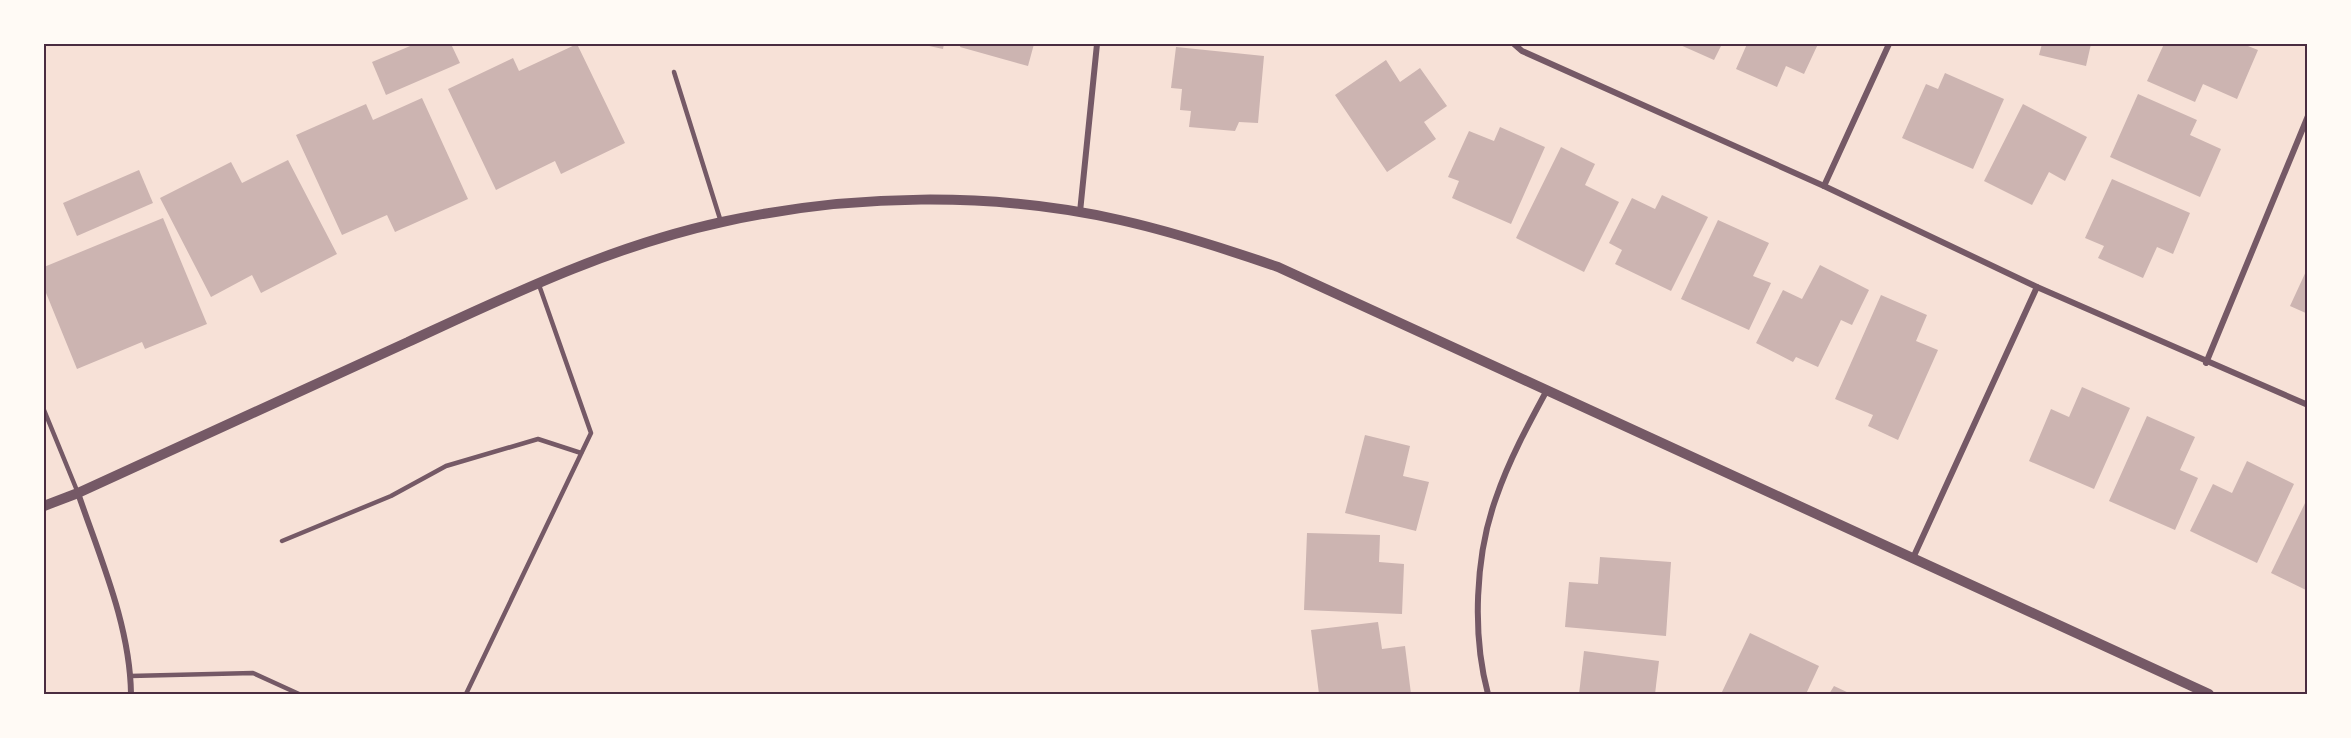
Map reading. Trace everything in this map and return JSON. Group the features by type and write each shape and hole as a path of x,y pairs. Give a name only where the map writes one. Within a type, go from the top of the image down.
{"street":[{"path":"1080,212 1097,44"},
{"path":"1514,44 1522,51 1824,186 2037,287 2206,363 2307,405"},
{"path":"1824,186 1888,44"},
{"path":"2206,363 2307,116"},
{"path":"44,506 78,493 538,282 641,243 722,222 803,207 887,200 987,201 1118,219 1199,240 1278,267 2209,694"},
{"path":"1913,558 2037,287"},
{"path":"1488,694 1484,677 1478,607 1483,550 1495,500 1515,450 1548,389"},
{"path":"78,493 118,610 130,676 130,694"}],"lane":[{"path":"674,72 722,222"},
{"path":"466,694 591,433 538,282"},
{"path":"44,410 78,493"},
{"path":"282,541 391,496 446,466 538,439 581,453"},
{"path":"130,676 254,672 299,694"}],"building":[{"path":"415,44 451,44 460,63 386,95 372,62"},
{"path":"577,44 625,143 561,174 555,161 496,190 448,89 513,58 519,71"},
{"path":"920,44 944,44 943,49"},
{"path":"961,44 1034,44 1028,66 960,47"},
{"path":"1678,44 1722,44 1714,60"},
{"path":"1747,44 1818,44 1804,74 1786,66 1777,87 1736,69"},
{"path":"2042,44 2091,44 2086,66 2039,55"},
{"path":"2164,44 2243,44 2258,50 2237,99 2203,84 2195,102 2147,81"},
{"path":"1176,47 1264,56 1258,123 1239,122 1235,131 1189,127 1191,111 1180,110 1182,89 1171,88"},
{"path":"1386,60 1400,82 1420,68 1447,106 1424,122 1436,139 1387,172 1335,95"},
{"path":"1945,73 2004,99 1973,169 1902,138 1926,84 1938,89"},
{"path":"2138,94 2197,120 2190,135 2221,149 2200,197 2110,157"},
{"path":"422,98 468,199 395,232 387,215 342,235 296,135 366,104 373,120"},
{"path":"2023,104 2087,137 2065,181 2049,172 2032,205 1984,181"},
{"path":"1500,127 1545,147 1511,224 1452,198 1459,181 1448,177 1469,131 1494,141"},
{"path":"1561,147 1595,164 1585,185 1619,202 1584,272 1516,238"},
{"path":"288,160 337,254 261,293 252,275 211,297 160,198 231,162 242,183"},
{"path":"139,170 153,203 77,236 63,203"},
{"path":"2112,179 2190,213 2173,254 2157,247 2143,278 2098,258 2104,246 2085,238"},
{"path":"1662,195 1708,217 1671,291 1615,264 1622,250 1609,243 1632,198 1655,209"},
{"path":"163,218 207,324 145,349 142,342 77,369 44,288 44,267"},
{"path":"1718,220 1769,243 1753,276 1771,283 1749,330 1681,299"},
{"path":"1820,265 1869,290 1852,325 1841,320 1818,367 1796,357 1793,362 1756,343 1783,290 1802,299"},
{"path":"2308,267 2308,314 2290,306"},
{"path":"1881,295 1927,315 1916,341 1938,350 1898,440 1868,426 1873,415 1835,399"},
{"path":"2082,387 2130,408 2094,489 2029,461 2051,409 2069,417"},
{"path":"2147,416 2195,437 2180,470 2198,478 2175,530 2109,501"},
{"path":"1365,435 1410,446 1403,476 1429,482 1416,531 1345,513"},
{"path":"2247,461 2294,484 2257,563 2190,531 2213,484 2232,493"},
{"path":"2308,497 2308,591 2271,573"},
{"path":"1307,533 1380,535 1379,562 1404,564 1402,614 1304,610"},
{"path":"1600,557 1671,562 1666,636 1565,627 1569,582 1598,584"},
{"path":"1378,622 1382,649 1405,646 1411,694 1319,694 1311,630"},
{"path":"1750,633 1819,666 1806,694 1721,694"},
{"path":"1584,651 1659,661 1655,694 1579,694"},
{"path":"1834,686 1851,694 1829,694"}]}
